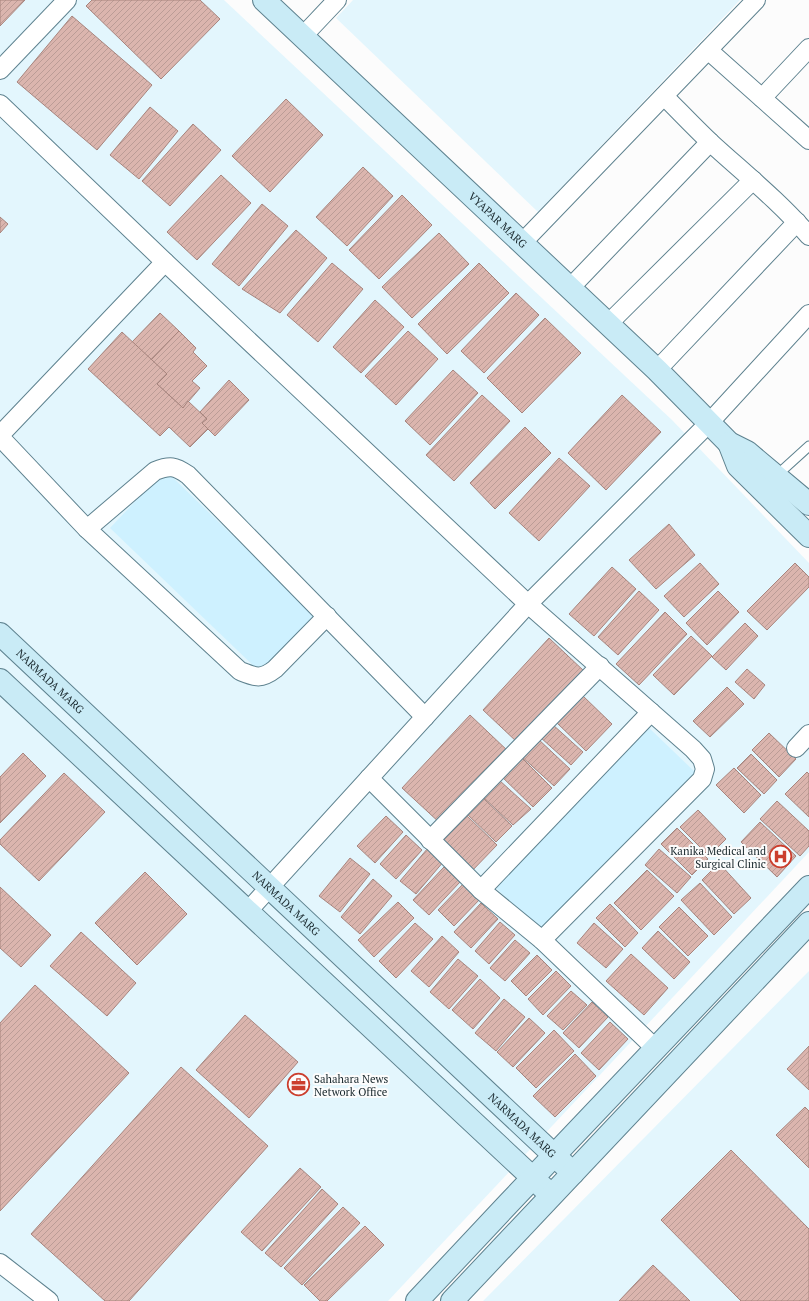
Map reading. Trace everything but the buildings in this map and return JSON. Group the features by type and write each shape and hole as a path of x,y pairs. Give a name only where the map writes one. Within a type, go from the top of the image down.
{"street":[{"path":"0,70 67,0"},
{"name":"VYAPAR MARG","path":"264,0 657,370 730,443 747,452 809,504"},
{"path":"303,36 337,0"},
{"path":"522,243 756,0"},
{"path":"762,98 809,48"},
{"path":"708,50 809,140"},
{"path":"664,96 710,142 797,222 809,236"},
{"path":"0,104 165,262 528,604 600,666 693,749 702,759 705,769 702,779 542,940"},
{"path":"570,288 710,142"},
{"path":"608,324 753,180"},
{"path":"657,370 797,222"},
{"path":"165,262 0,436 86,529 240,671 255,677 267,675 275,669 327,616"},
{"path":"247,912 271,888 528,604 709,423 809,314"},
{"name":"VYAPAR MARG","path":"730,443 738,466 809,536"},
{"path":"86,529 155,470 166,466 177,467 188,475 425,717"},
{"name":"NARMADA MARG","path":"0,634 555,1154 573,1173"},
{"path":"430,840 600,666"},
{"path":"0,680 551,1196"},
{"path":"481,890 651,712"},
{"path":"796,748 809,734"},
{"path":"369,778 481,890 542,940 656,1049"},
{"path":"417,1301 809,887"},
{"path":"452,1301 809,923"},
{"path":"0,1262 49,1301"}],"lane":[{"path":"776,476 809,446"}],"shaded area":[{"path":"0,0 224,0 672,420 809,563 809,852 388,1301 0,1301"},
{"path":"353,0 740,0 538,212 336,18"},
{"path":"165,470 315,615 260,672 110,528"},
{"path":"647,726 695,772 545,934 496,888"},
{"path":"809,971 809,1301 483,1301"}],"place":[{"name":"Kanika Medical and Surgical Clinic","path":"781,857"},
{"name":"Sahahara News Network Office","path":"299,1085"}]}
